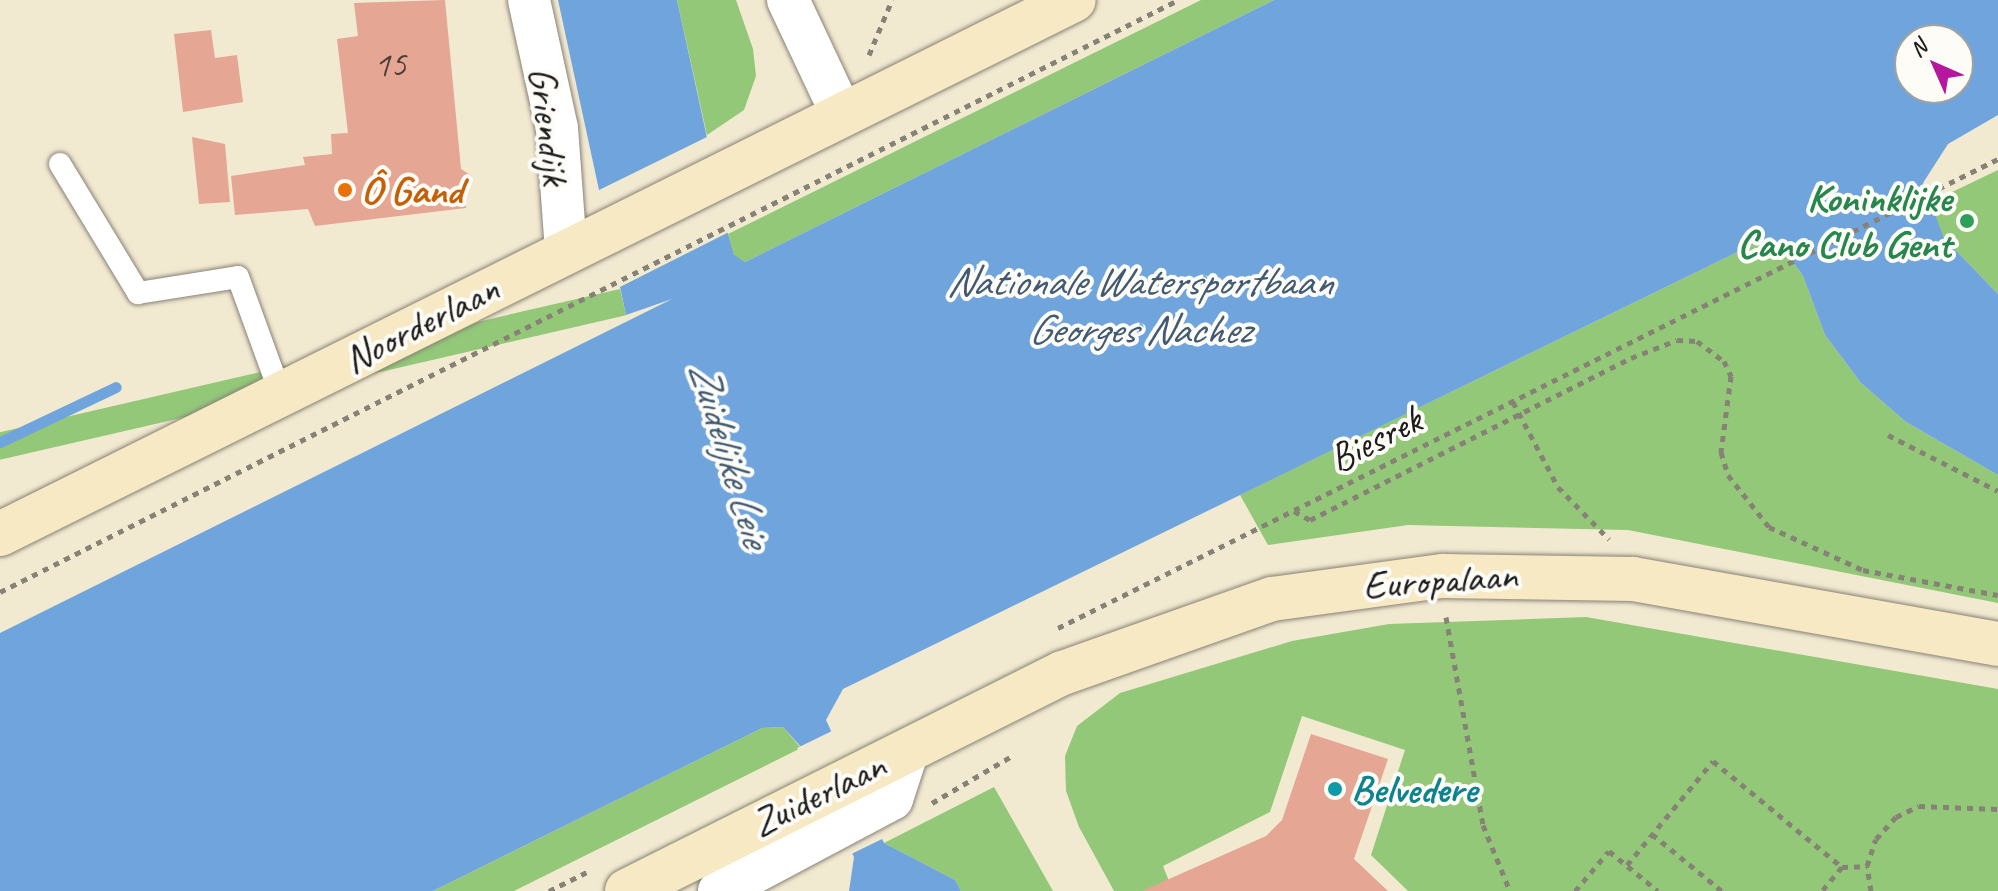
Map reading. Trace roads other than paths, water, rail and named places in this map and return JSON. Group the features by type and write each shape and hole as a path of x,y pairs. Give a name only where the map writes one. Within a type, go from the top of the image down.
{"street":[{"name":"Griendijk","path":"529,0 557,128 575,247"},
{"path":"788,0 842,115"},
{"name":"Noorderlaan","path":"0,534 1074,0"},
{"name":"Europalaan","path":"900,780 1141,641 1272,599 1443,576 1633,579 1998,644"},
{"name":"Zuiderlaan","path":"635,890 900,780"},
{"name":"Zuiderlaan","path":"719,891 808,820"}],"lane":[{"path":"60,164 138,293 238,277 281,395"}],"water":[{"name":"Nationale Watersportbaan Georges Nachez","path":"558,0 677,0 728,234 734,255 745,262 1274,0 1998,0 1998,115 1948,144 1923,183 1944,238 1998,294 1998,475 1906,422 1861,383 1825,335 1803,276 1784,249 1756,243 843,689 826,720 884,843 955,880 961,891 849,891 854,857 802,748 783,727 762,728 433,891 0,891 0,633 672,299 626,315"}],"waterway":[{"path":"0,442 116,387"}],"place":[{"name":"Ô Gand","path":"345,190"},
{"name":"Koninklijke Cano Club Gent","path":"1967,221"},
{"name":"Belvedere","path":"1335,789"}],"water label":[{"name":"Zuidelijke Leie","path":"729,454"}]}
